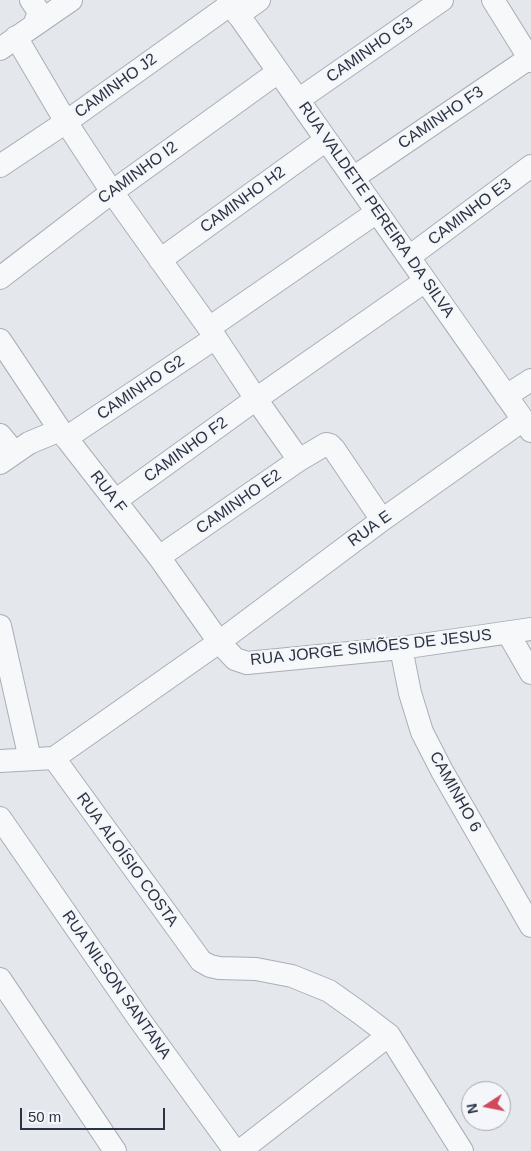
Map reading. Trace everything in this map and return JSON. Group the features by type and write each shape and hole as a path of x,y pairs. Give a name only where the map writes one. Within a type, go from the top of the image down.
{"street":[{"path":"17,37 38,15 37,9 30,0"},
{"path":"17,37 71,0"},
{"name":"CAMINHO J2","path":"0,166 232,6 259,0"},
{"name":"CAMINHO G3","path":"298,100 442,0"},
{"path":"493,0 530,59"},
{"name":"RUA VALDETE PEREIRA DA SILVA","path":"232,6 527,426"},
{"path":"17,37 66,122 112,192 299,460"},
{"name":"CAMINHO F3","path":"353,178 530,59"},
{"name":"CAMINHO I2","path":"0,278 112,192 278,72"},
{"name":"CAMINHO H2","path":"160,260 326,140"},
{"name":"CAMINHO E3","path":"409,257 531,166"},
{"name":"CAMINHO G2","path":"5,450 63,434 212,333 377,212"},
{"name":"CAMINHO F2","path":"115,501 256,399 425,281"},
{"name":"RUA F","path":"0,340 63,434 159,558 219,642"},
{"path":"506,396 531,380"},
{"name":"RUA E","path":"54,758 219,642 382,520 527,426"},
{"name":"CAMINHO E2","path":"159,558 299,460 326,444 330,445 382,520"},
{"path":"0,626 7,685 30,759"},
{"name":"RUA JORGE SIMÕES DE JESUS","path":"219,642 235,659 247,663 401,648 531,629"},
{"path":"508,633 531,673"},
{"name":"CAMINHO 6","path":"401,648 410,692 422,732 442,771 531,926"},
{"path":"0,761 54,758"},
{"name":"RUA ALOÍSIO COSTA","path":"54,758 201,961 210,966 220,968 256,969 292,976 329,990 389,1036"},
{"name":"RUA NILSON SANTANA","path":"0,818 139,1019 234,1151"},
{"path":"0,978 115,1151"},
{"path":"240,1151 389,1036 462,1151"}]}
